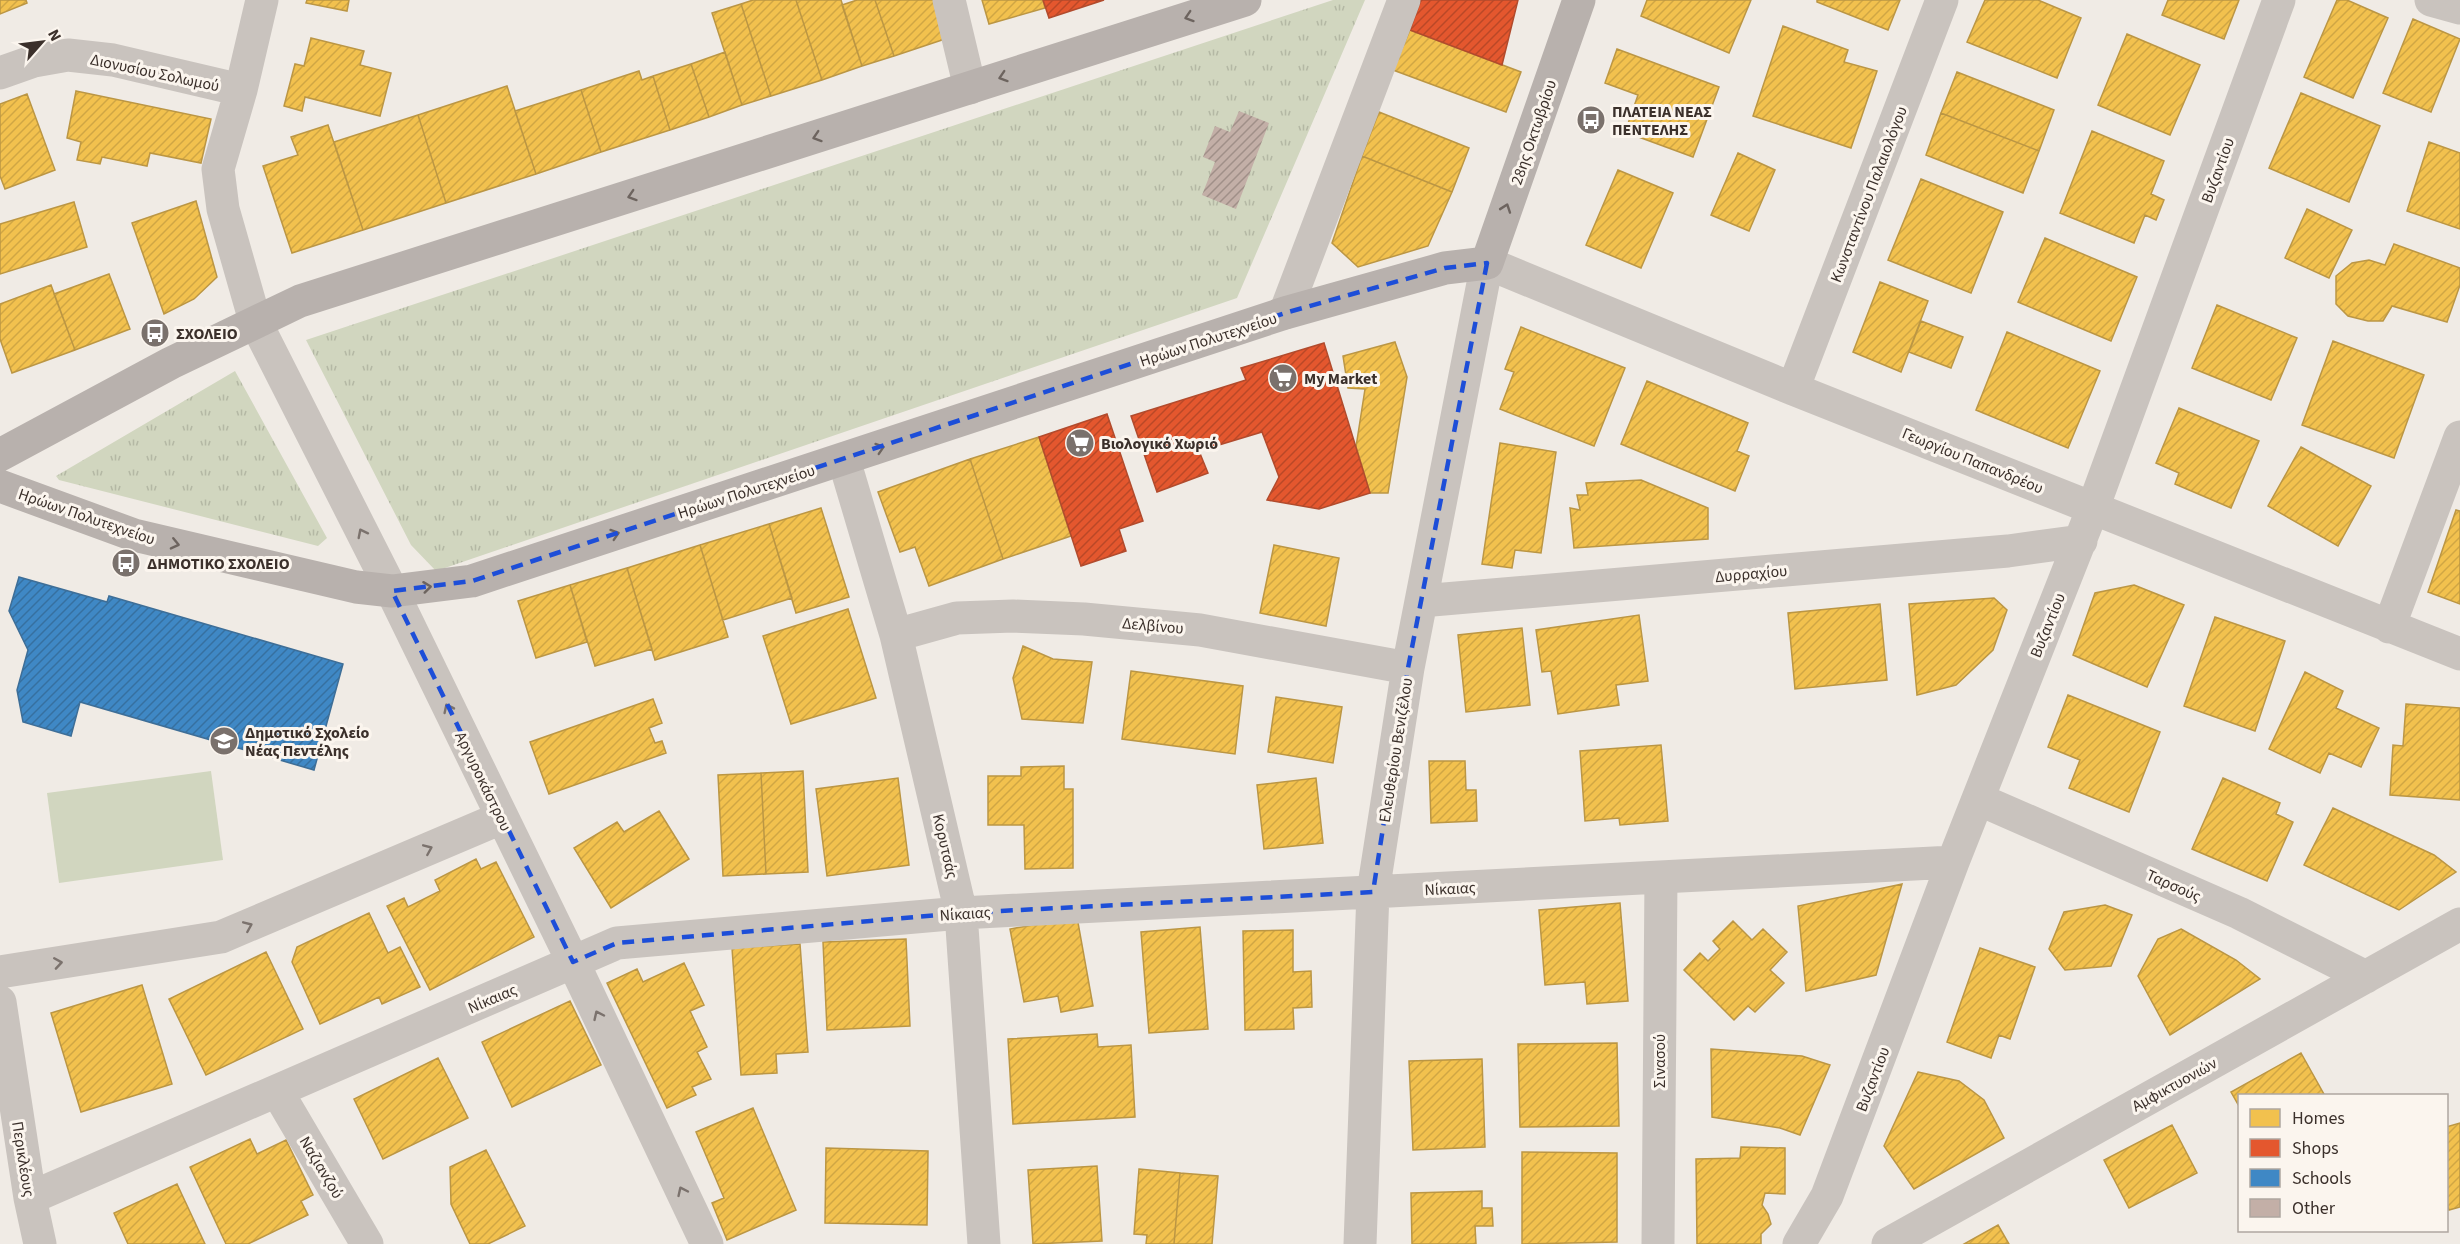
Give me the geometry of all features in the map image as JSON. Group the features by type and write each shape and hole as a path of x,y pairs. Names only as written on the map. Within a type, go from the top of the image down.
{"main road":[{"path":"0,455 171,363 300,301 1245,0"},
{"name":"28ης Οκτωβρίου","path":"1487,263 1577,1"},
{"name":"Ηρώων Πολυτεχνείου","path":"0,486 134,535 356,587 392,591 472,581 1285,313 1445,268 1487,263"}],"street":[{"name":"Αργυροκάστρου","path":"262,0 241,90 218,169 223,209 255,321 392,591 573,962 707,1244"},
{"path":"950,0 970,88"},
{"path":"1285,313 1404,0"},
{"name":"Κωνσταντίνου Παλαιολόγου","path":"1793,389 1942,0"},
{"name":"Βυζαντίου","path":"1799,1244 1827,1196 1953,862 2081,541 2279,0"},
{"path":"2431,0 2460,8"},
{"name":"Διονυσίου Σολωμού","path":"0,73 34,61 68,55 113,60 241,90"},
{"name":"Γεωργίου Παπανδρέου","path":"1487,263 1793,389 2460,654"},
{"name":"Ελευθερίου Βενιζέλου","path":"1360,1244 1373,892 1408,668 1487,263"},
{"path":"2390,627 2460,437"},
{"name":"Κορυτσάς","path":"844,459 896,634 961,913 984,1244"},
{"name":"Δυρραχίου","path":"1421,601 2008,551 2081,541"},
{"name":"Δελβίνου","path":"896,634 957,618 1013,615 1084,619 1200,630 1408,668"},
{"name":"Ταρσούς","path":"1978,799 2240,913 2366,977"},
{"path":"0,972 221,937 501,818"},
{"name":"Νίκαιας","path":"30,1198 617,943 961,913 1953,862"},
{"name":"Σινασού","path":"1658,1244 1660,877"},
{"name":"Αμφικτυονιών","path":"1888,1244 2460,924"},
{"name":"Περικλέους","path":"0,1002 30,1198 40,1244"},
{"name":"Ναζιανζού","path":"277,1091 367,1244"}],"highlighted area":[{"path":"1487,263 1408,668 1373,892 961,913 617,943 573,962 392,591 472,581 1285,313 1445,268"}],"green space":[{"path":"1333,0 1365,0 1237,298 436,571 411,545 306,340"},
{"path":"235,371 327,538 318,546 59,480 56,476"},
{"path":"211,771 223,860 59,883 47,793"}],"building: Homes":[{"path":"0,0 26,0 27,3 0,14"},
{"path":"307,0 349,0 347,11 306,3"},
{"path":"753,0 796,0 822,80 771,96 741,4"},
{"path":"796,0 841,0 862,66 822,80"},
{"path":"857,0 875,0 894,56 862,66 842,5"},
{"path":"875,0 945,0 957,35 894,56"},
{"path":"982,0 1043,0 1045,8 989,24"},
{"path":"1647,0 1751,0 1729,53 1641,16"},
{"path":"1817,0 1900,0 1888,30 1817,2"},
{"path":"1985,0 2038,0 2081,18 2057,78 1967,42"},
{"path":"2168,0 2239,0 2224,39 2162,15"},
{"path":"2337,0 2347,0 2388,18 2353,98 2304,77"},
{"path":"741,4 771,96 742,105 712,13"},
{"path":"2413,19 2460,39 2431,112 2383,93"},
{"path":"1783,26 1848,50 1844,62 1877,71 1851,148 1753,116"},
{"path":"1410,30 1521,72 1506,112 1393,70"},
{"path":"2127,34 2200,65 2170,135 2098,105"},
{"path":"311,38 364,51 360,65 391,73 380,116 305,97 302,111 284,106 295,64 304,66"},
{"path":"1617,49 1719,87 1693,157 1625,132 1638,95 1605,83"},
{"path":"725,52 742,105 709,117 691,64"},
{"path":"691,64 709,117 670,130 653,76"},
{"path":"639,71 642,80 653,76 670,130 601,152 581,90"},
{"path":"1957,72 2054,110 2039,151 1941,113"},
{"path":"507,86 536,174 446,203 418,115"},
{"path":"581,90 601,152 536,174 515,111"},
{"path":"76,91 211,119 201,163 150,153 147,166 102,157 100,164 77,160 81,142 67,138"},
{"path":"2301,93 2380,126 2349,202 2269,168"},
{"path":"27,94 55,170 5,189 0,176 0,104"},
{"path":"1379,112 1469,148 1452,192 1362,156"},
{"path":"1941,113 2039,151 2023,193 1926,155"},
{"path":"418,115 446,203 363,230 334,142"},
{"path":"328,125 363,230 292,253 263,166 298,155 291,137"},
{"path":"2092,131 2164,161 2151,194 2164,200 2156,220 2145,215 2134,243 2060,213"},
{"path":"2429,142 2460,153 2460,229 2407,211"},
{"path":"1738,153 1775,170 1749,231 1711,215"},
{"path":"1362,156 1452,192 1428,246 1358,267 1332,243"},
{"path":"1618,170 1673,193 1641,268 1586,245"},
{"path":"1921,179 2003,212 1971,293 1888,260"},
{"path":"196,201 217,277 194,299 164,314 132,223"},
{"path":"74,202 87,247 0,274 0,224"},
{"path":"2307,209 2352,230 2329,278 2285,258"},
{"path":"2045,238 2137,277 2111,341 2018,302"},
{"path":"2394,244 2460,268 2460,285 2447,322 2392,306 2383,321 2368,321 2348,316 2336,304 2336,276 2352,263 2369,260 2385,265"},
{"path":"109,274 130,329 75,350 54,294"},
{"path":"1880,282 1928,301 1901,372 1853,352"},
{"path":"51,285 75,350 12,373 0,339 0,304"},
{"path":"2217,305 2297,338 2271,400 2192,368"},
{"path":"1921,321 1963,337 1951,368 1909,352"},
{"path":"1521,327 1625,368 1594,446 1500,409 1514,372 1505,369"},
{"path":"2007,332 2100,371 2068,448 1976,410"},
{"path":"2333,341 2424,375 2394,458 2302,425"},
{"path":"1395,342 1407,377 1388,493 1370,493 1356,447 1365,389 1348,388 1343,356"},
{"path":"1647,381 1748,423 1737,451 1749,456 1735,491 1621,444"},
{"path":"2179,408 2259,441 2231,508 2175,484 2179,473 2156,463"},
{"path":"1039,437 1071,536 1003,559 970,459"},
{"path":"1500,443 1556,452 1541,553 1515,550 1512,568 1482,564"},
{"path":"2301,447 2371,486 2338,546 2268,506"},
{"path":"970,459 1003,559 929,586 915,547 900,552 878,492"},
{"path":"1641,480 1708,508 1708,539 1574,548 1570,508 1580,510 1577,495 1588,495 1586,483"},
{"path":"821,508 849,597 796,613 769,524"},
{"path":"2456,510 2460,511 2460,604 2428,592"},
{"path":"769,524 792,598 723,620 700,545"},
{"path":"700,545 728,637 655,660 627,568"},
{"path":"1274,545 1339,558 1326,626 1260,613"},
{"path":"627,568 652,649 595,666 570,585"},
{"path":"570,585 587,642 536,658 518,601"},
{"path":"2134,585 2184,605 2147,687 2073,655 2095,593"},
{"path":"1994,598 2007,610 1993,650 1956,685 1917,695 1909,604"},
{"path":"1880,604 1887,680 1795,689 1788,613"},
{"path":"848,609 876,698 791,724 763,636"},
{"path":"1639,615 1648,681 1616,685 1619,705 1558,714 1551,671 1542,672 1536,630"},
{"path":"2215,617 2285,641 2255,731 2184,706"},
{"path":"1522,628 1530,705 1466,712 1458,635"},
{"path":"1023,646 1053,659 1092,662 1083,723 1022,719 1013,678"},
{"path":"1131,671 1243,686 1235,754 1122,739"},
{"path":"2305,672 2343,691 2336,708 2379,728 2361,767 2329,753 2320,773 2269,749"},
{"path":"2068,695 2160,732 2129,812 2069,788 2080,760 2048,747"},
{"path":"1276,697 1342,707 1333,763 1268,752"},
{"path":"653,699 662,723 649,728 655,743 662,741 666,753 549,794 530,742"},
{"path":"2406,704 2460,708 2460,800 2390,795 2393,745 2403,746"},
{"path":"1661,745 1668,821 1620,825 1619,818 1585,821 1580,751"},
{"path":"1429,761 1465,761 1466,790 1476,790 1477,821 1431,823"},
{"path":"1064,766 1064,789 1073,789 1073,868 1025,869 1024,825 988,825 988,776 1021,776 1021,767"},
{"path":"803,771 808,872 766,874 761,773"},
{"path":"761,773 766,874 723,876 718,775"},
{"path":"898,778 909,865 827,876 816,789"},
{"path":"1316,778 1323,843 1264,849 1257,785"},
{"path":"2223,778 2280,803 2276,814 2293,822 2267,881 2192,849"},
{"path":"2333,808 2434,855 2456,872 2399,910 2304,865"},
{"path":"659,811 689,859 611,908 574,848 617,822 624,832"},
{"path":"476,859 481,869 496,862 534,937 430,990 387,906 404,898 408,907 440,891 435,880"},
{"path":"1902,884 1876,975 1806,991 1798,906"},
{"path":"1620,903 1628,1001 1587,1004 1585,982 1545,985 1539,910"},
{"path":"2105,905 2132,915 2111,966 2065,970 2049,949 2064,912"},
{"path":"369,913 388,953 400,947 420,987 382,1004 379,997 320,1024 292,962 297,947"},
{"path":"1077,917 1093,1006 1061,1012 1058,996 1024,1002 1010,929"},
{"path":"1733,921 1752,940 1763,929 1787,952 1770,970 1784,983 1755,1012 1748,1006 1734,1020 1684,970 1700,953 1708,961 1720,949 1713,941"},
{"path":"1200,927 1208,1029 1149,1033 1141,932"},
{"path":"2181,929 2236,960 2260,979 2170,1035 2138,976 2158,939"},
{"path":"1293,930 1293,972 1311,971 1312,1007 1293,1008 1294,1029 1245,1030 1243,931"},
{"path":"906,939 910,1026 827,1030 823,942"},
{"path":"800,944 808,1052 776,1054 777,1073 741,1075 732,948"},
{"path":"1980,948 2035,967 2010,1039 1999,1035 1991,1058 1947,1042"},
{"path":"266,952 303,1029 206,1075 169,999"},
{"path":"684,963 704,1005 690,1011 707,1047 697,1052 711,1079 692,1087 696,1095 667,1108 607,983 637,969 643,982"},
{"path":"142,985 172,1084 81,1112 51,1013"},
{"path":"570,1001 601,1065 512,1107 482,1042"},
{"path":"1097,1034 1098,1047 1131,1045 1135,1117 1013,1124 1008,1039"},
{"path":"1617,1043 1619,1126 1520,1127 1518,1044"},
{"path":"1711,1049 1802,1056 1830,1065 1800,1135 1780,1128 1712,1117"},
{"path":"2301,1053 2324,1094 2238,1094 2238,1104 2231,1092"},
{"path":"438,1058 468,1118 383,1159 354,1099"},
{"path":"1482,1059 1485,1147 1413,1150 1409,1061"},
{"path":"1918,1072 1959,1081 1984,1100 2004,1138 1914,1189 1884,1146"},
{"path":"753,1108 796,1210 727,1240 712,1203 724,1198 696,1132"},
{"path":"2460,1123 2460,1207 2449,1210 2448,1207 2448,1126"},
{"path":"2172,1125 2197,1173 2129,1208 2104,1160"},
{"path":"250,1139 257,1154 286,1140 313,1195 301,1201 308,1215 248,1244 226,1244 190,1167"},
{"path":"1741,1147 1785,1148 1785,1194 1765,1193 1762,1205 1771,1224 1761,1234 1761,1244 1697,1244 1696,1159 1740,1158"},
{"path":"826,1148 928,1151 927,1225 825,1223"},
{"path":"486,1150 525,1226 488,1244 470,1244 451,1204 450,1167"},
{"path":"1522,1152 1617,1153 1617,1242 1522,1244"},
{"path":"1097,1166 1102,1241 1033,1244 1028,1170"},
{"path":"1139,1169 1180,1173 1174,1244 1146,1244 1147,1235 1134,1234"},
{"path":"1180,1173 1218,1176 1212,1244 1174,1244"},
{"path":"177,1184 205,1244 128,1244 114,1213"},
{"path":"1482,1191 1482,1208 1492,1208 1493,1226 1475,1226 1476,1244 1412,1244 1411,1193"},
{"path":"1998,1225 2009,1244 1964,1244"}],"building: Shops":[{"path":"1043,0 1104,0 1049,18"},
{"path":"1421,0 1518,0 1502,65 1410,30"},
{"path":"1324,343 1370,493 1319,509 1267,500 1279,477 1262,432 1199,451 1208,473 1157,492 1131,416 1246,380 1241,368"},
{"path":"1107,414 1143,521 1119,529 1126,551 1081,566 1039,437"}],"building: Schools":[{"path":"19,577 107,602 109,596 343,664 314,770 80,702 71,736 23,722 17,690 28,650 9,611"}],"building: Other":[{"path":"1239,111 1269,123 1236,209 1202,195 1215,162 1203,157 1215,126 1230,132"}],"place":[{"name":"ΠΛΑΤΕΙΑ ΝΕΑΣ ΠΕΝΤΕΛΗΣ","path":"1591,120"},
{"name":"ΣΧΟΛΕΙΟ","path":"155,333"},
{"name":"My Market","path":"1283,378"},
{"name":"Βιολογικό Χωριό","path":"1080,443"},
{"name":"ΔΗΜΟΤΙΚΟ ΣΧΟΛΕΙΟ","path":"126,563"},
{"name":"Δημοτικό Σχολείο Νέας Πεντέλης","path":"224,741"}]}
